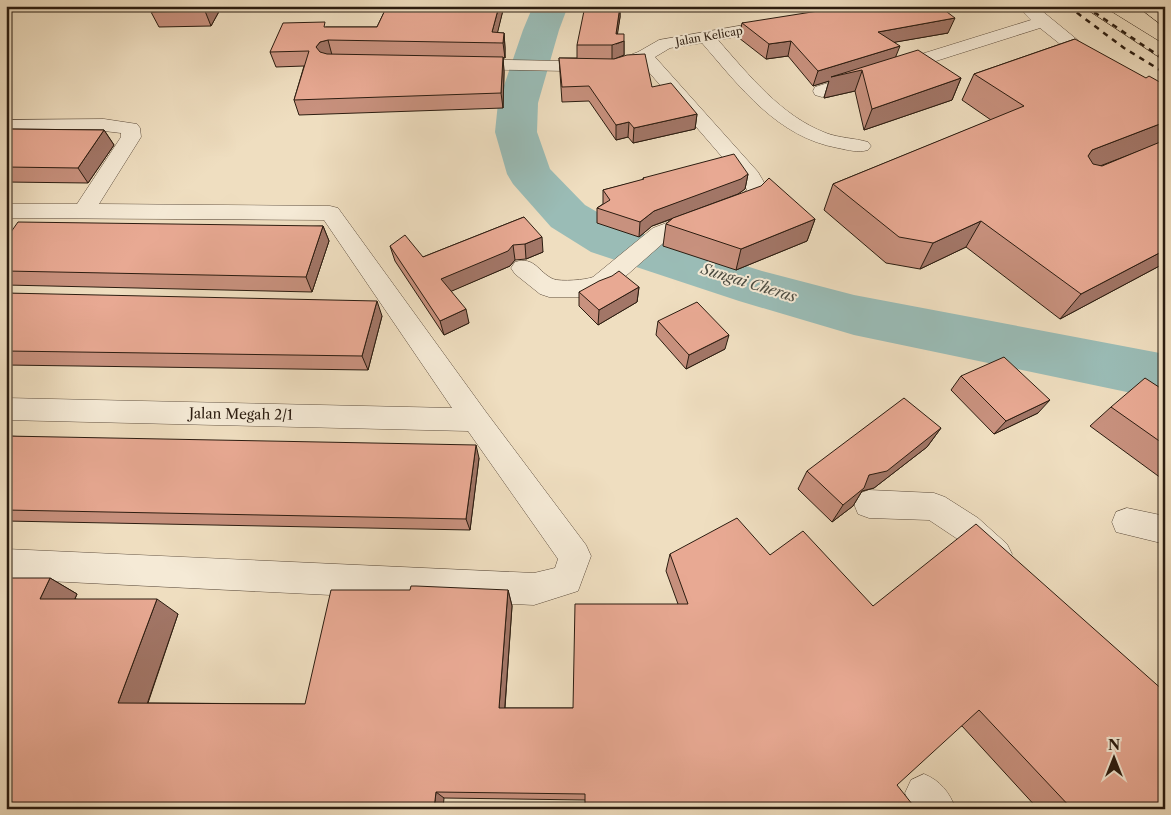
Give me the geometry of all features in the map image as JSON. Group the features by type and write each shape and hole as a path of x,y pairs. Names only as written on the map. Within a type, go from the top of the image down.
{"highway":[{"path":"1090,6 1165,52"},
{"path":"1145,6 1165,20"}],"street":[{"path":"1026,6 1110,76"},
{"name":"Jalan Kelicap","path":"448,64 614,66 644,56 664,44 791,21"},
{"path":"822,91 1043,22"},
{"path":"705,36 767,103 787,120 817,137 861,146"},
{"path":"523,268 549,288 588,288 602,283 661,233 747,201 758,191 751,177 644,56"},
{"path":"6,126 104,125 130,128 131,137 84,211"},
{"path":"6,211 330,213 476,420 575,556 567,580 534,589 6,564"},
{"path":"365,304 395,305"},
{"name":"Jalan Megah 2/1","path":"6,409 476,420"},
{"path":"869,504 934,507 967,528 1019,574"},
{"path":"1127,522 1165,530"}],"building":[{"path":"155,6 208,6 205,11 151,12"},
{"path":"387,6 499,6 492,32 504,33 503,43 328,40 320,42 316,47 320,52 327,54 503,57 501,93 294,100 309,51 270,52 283,23 325,22 324,27 377,27"},
{"path":"585,6 620,6 616,34 624,34 624,41 612,45 577,45"},
{"path":"850,6 939,6 955,18 878,32 900,46 818,71 791,41 769,44 742,23"},
{"path":"1075,39 1146,78 1149,76 1165,85 1165,122 1092,150 1088,156 1093,164 1102,166 1165,140 1165,250 1081,294 981,221 933,243 899,237 833,184 1024,106 974,74"},
{"path":"918,50 961,78 872,109 862,70 831,77"},
{"path":"645,54 652,87 671,83 697,114 634,128 629,122 616,125 589,86 562,87 559,58 614,59 627,55"},
{"path":"6,129 104,130 78,168 6,167"},
{"path":"734,154 748,174 741,179 654,211 640,222 597,208 610,200 603,190"},
{"path":"769,178 815,219 741,249 666,224 673,218 761,186"},
{"path":"524,217 542,237 525,244 513,245 508,251 441,279 466,309 440,321 390,246 405,235 423,257"},
{"path":"18,222 323,226 306,277 6,271 6,239"},
{"path":"619,271 639,287 599,310 579,292 612,276"},
{"path":"6,293 377,301 362,356 6,351"},
{"path":"697,302 729,335 689,355 658,321"},
{"path":"1004,357 1050,400 1006,421 961,376"},
{"path":"1145,378 1165,391 1165,445 1111,407"},
{"path":"904,398 941,428 887,471 869,475 864,488 843,505 807,471"},
{"path":"6,436 476,445 466,519 6,510"},
{"path":"737,518 770,555 803,531 873,606 976,524 1165,692 1165,809 1072,809 979,710 897,785 916,809 585,809 585,794 436,792 434,809 6,809 6,578 50,578 40,599 157,599 118,703 305,704 331,590 410,590 411,586 416,586 508,590 499,708 573,708 575,604 688,604 670,554"}],"waterway":[{"name":"Sungai Cheras","path":"551,6 541,30 518,103 516,132 529,174 568,216 608,240 757,288 854,315 1165,377"}],"railway":[{"path":"1068,6 1124,48 1165,73"},
{"path":"1085,6 1165,60"}]}
